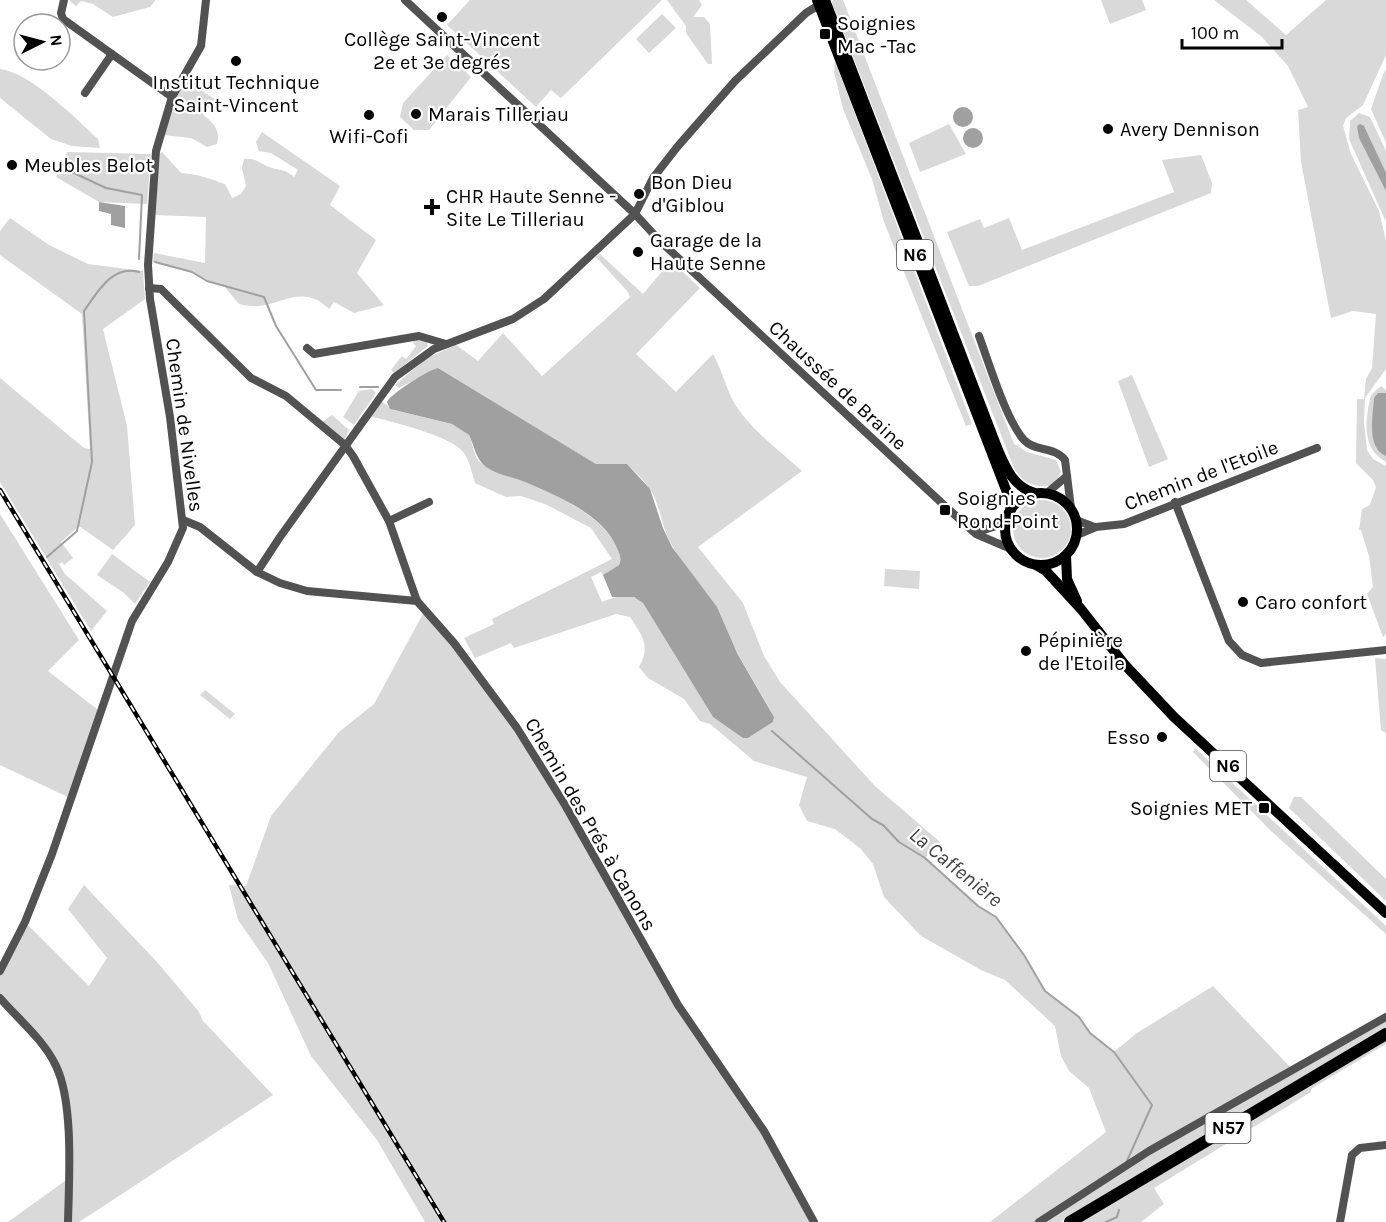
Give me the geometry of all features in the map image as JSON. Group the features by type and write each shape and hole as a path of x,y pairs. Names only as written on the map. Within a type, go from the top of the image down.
{"highway":[{"name":"N57","path":"1070,1222 1386,1034"}],"main road":[{"name":"N6","path":"821,2 998,450 1014,479 1024,489 1060,498 1071,508"},
{"name":"N6","path":"821,2 1008,495 1011,510"},
{"path":"1011,549 1006,536 1005,523 1011,510 1019,501 1041,493"},
{"path":"1036,565 1055,563 1066,556 1077,535 1076,520 1071,508"},
{"name":"N6","path":"1011,549 1021,559 1046,571 1081,609 1125,665 1174,717 1386,913"},
{"name":"N6","path":"1066,556 1067,579 1081,609"}],"street":[{"name":"Chemin de Nivelles","path":"0,971 26,922 56,843 125,639 137,610 168,562 181,535 183,520 149,288 156,151 172,97 201,46 206,0"},
{"name":"Chaussée de Braine","path":"405,0 635,214 660,242 976,534 1011,549"},
{"path":"257,572 395,377 423,355 513,319 533,307 635,214 653,178 665,161 735,81 806,13 821,2"},
{"path":"72,28 172,97"},
{"path":"85,93 112,54"},
{"name":"Chaussée de Braine","path":"652,231 664,239 969,522 984,530 1005,523"},
{"path":"149,288 161,289 251,378 286,396 345,445"},
{"path":"307,348 314,354 419,336 446,344"},
{"path":"979,336 1017,431 1028,443 1062,456 1066,464 1066,490 1071,508"},
{"name":"Chemin des Prés à Canons","path":"345,445 389,521 417,601 454,643 523,738 565,805 678,1005 764,1131 814,1222"},
{"name":"Chemin de l'Etoile","path":"1077,535 1096,527 1124,524 1317,448"},
{"path":"1041,493 1067,476"},
{"path":"389,521 429,502"},
{"path":"1175,502 1229,641 1242,655 1267,663 1386,650"},
{"path":"183,520 200,527 257,572 307,591 417,601"},
{"name":"Chemin de l'Etoile","path":"1076,520 1096,527"},
{"path":"1372,651 1386,642"},
{"path":"0,998 51,1056 62,1082 68,1149 68,1222"},
{"path":"1039,1222 1149,1151 1386,1017"},
{"path":"1340,1222 1352,1155 1360,1148 1386,1145"}],"shaded area":[{"path":"69,0 155,1 150,7 113,17 93,4 81,1 76,6"},
{"path":"470,0 662,0 561,98 551,90 536,107 447,25"},
{"path":"667,0 699,0 702,5 693,17 704,17 710,24 712,64 708,64 686,33 686,26"},
{"path":"833,0 843,0 1014,444 1027,452 1056,460 1061,472 1055,485 1031,484 1014,468 832,3"},
{"path":"1101,0 1142,0 1146,10 1110,24"},
{"path":"1214,0 1246,0 1286,35 1326,0 1386,0 1386,55 1363,105 1346,118 1343,126 1351,154 1379,211 1386,241 1386,369 1365,398 1364,422 1367,450 1373,459 1386,466 1386,634 1383,637 1367,594 1373,587 1369,556 1361,530 1359,530 1362,509 1370,505 1376,487 1373,480 1356,463 1357,399 1364,399 1366,379 1372,368 1376,314 1353,311 1331,318 1301,162 1298,110 1308,107 1288,66 1262,37"},
{"path":"662,14 676,28 649,53 636,39"},
{"path":"447,55 471,77 429,130 414,130 400,117 403,103"},
{"path":"835,61 972,424 966,426 884,222 872,179 843,109 834,72"},
{"path":"0,69 25,79 52,97 98,139 100,148 72,146 51,139 0,98"},
{"path":"1385,69 1386,76 1386,143 1371,109"},
{"path":"186,80 222,104 207,108 203,115 215,127 218,135 217,144 207,147 191,138 163,135 176,98"},
{"path":"963,107 970,110 973,117 970,124 963,127 956,124 953,117 956,110"},
{"path":"1359,113 1370,117 1386,151 1386,222 1349,139 1350,121"},
{"path":"949,124 966,154 920,172 909,143"},
{"path":"1360,124 1364,126 1386,173 1386,191 1359,138 1357,126"},
{"path":"973,128 980,131 983,138 980,145 973,148 966,145 963,138 966,131"},
{"path":"262,132 340,186 330,205 376,240 357,273 384,305 354,313 334,302 329,309 311,298 302,297 258,306 239,304 222,284 209,281 192,272 153,262 154,253 205,263 206,217 154,215 160,154 162,152 181,173 225,184 232,198 241,194 246,186 242,168 244,159 255,160 268,167 286,171 294,177 298,170 271,153 259,151 256,142"},
{"path":"67,152 151,154 147,204 99,202 56,177"},
{"path":"1201,155 1212,183 1211,193 978,286 969,286 947,232 980,219 984,228 1009,218 1022,250 1174,192 1162,160"},
{"path":"99,202 125,206 125,228 111,225 111,214 99,211"},
{"path":"10,218 49,245 88,264 143,271 145,299 103,329 127,426 135,525 113,550 79,526 61,542 73,558 64,565 62,562 59,564 65,574 107,611 91,631 0,482 0,378 84,448 90,449 82,314 0,255 0,231"},
{"path":"600,254 643,294 671,261 700,288 636,354 676,392 713,354 734,403 742,414 761,435 802,471 698,547 743,603 764,656 780,682 875,786 940,842 925,858 978,906 996,917 1024,955 1045,991 1079,1017 1090,1033 1114,1052 1137,1033 1213,986 1292,1069 1036,1222 990,1222 1106,1132 1089,1088 1069,1071 1061,1056 1055,1026 1005,980 981,970 921,936 884,897 873,864 861,849 835,829 807,821 799,805 807,777 754,761 710,724 700,721 684,699 648,678 639,667 643,660 644,641 630,617 616,614 514,648 511,643 475,658 464,638 494,624 492,619 612,559 591,528 545,504 521,496 506,497 475,483 466,456 457,446 447,440 369,416 381,401 393,410 452,424 469,435 474,452 484,466 556,496 597,522 616,545 621,559 619,565 603,575 601,572 591,577 602,602 628,596 643,603 713,717 748,738 773,722 774,717 762,695 669,540 653,494 627,464 596,464 438,368 399,388 395,385 427,358 456,345 478,361 503,333 542,376 630,297 596,257"},
{"path":"415,339 426,340 428,346 394,373 391,370 402,356 406,359 416,346 413,343"},
{"path":"438,368 596,464 627,464 650,489 672,547 717,607 737,653 774,717 773,722 748,738 743,738 713,717 643,603 634,597 612,597 603,575 619,565 620,555 611,536 591,517 555,495 486,467 477,456 469,435 452,424 390,409 387,402 395,393"},
{"path":"1132,375 1168,459 1149,467 1118,381"},
{"path":"1381,386 1386,390 1386,462 1372,449 1367,433 1367,414 1371,395"},
{"path":"372,389 376,393 354,425 343,417 359,391"},
{"path":"1378,393 1386,393 1386,456 1380,452 1373,439 1374,398"},
{"path":"332,415 349,430 344,441 322,422"},
{"path":"1042,500 1053,502 1066,513 1071,529 1069,540 1058,553 1042,558 1031,556 1018,545 1013,529 1015,518 1026,505"},
{"path":"0,514 79,640 48,671 98,710 72,799 0,765"},
{"path":"112,554 150,582 135,604 124,593 97,575"},
{"path":"885,569 920,571 919,589 884,586"},
{"path":"425,610 515,729 565,810 676,1005 763,1135 811,1222 425,1222 377,1140 311,1056 268,963 238,920 229,885 246,886 271,816 339,732 374,704"},
{"path":"1375,658 1386,659 1386,733 1381,730"},
{"path":"205,690 235,714 230,719 200,695"},
{"path":"1195,748 1386,926 1386,934 1271,831 1193,752"},
{"path":"1294,797 1301,797 1386,879 1386,901 1289,808"},
{"path":"84,885 157,962 199,1012 203,1021 273,1095 79,1222 8,1222 69,1178 64,1093 57,1067 0,998 0,971 25,922 89,986 107,958 68,909"},
{"path":"1386,1021 1386,1029 1060,1222 1043,1222 1150,1153"},
{"path":"1386,1040 1386,1044 1311,1089 1311,1092 1154,1188 1164,1204 1141,1222 1082,1222"}],"waterway":[{"path":"61,167 106,188 142,195 139,259"},
{"path":"155,262 192,272 207,281 264,297 276,326 316,390 341,390"},
{"path":"47,557 77,531 92,462 84,311 113,276 121,272 139,272"},
{"path":"360,387 378,387"},
{"name":"La Caffenière","path":"772,731 872,819 883,825 899,842 925,858 978,906 996,917 1024,955 1045,991 1079,1017 1090,1033 1114,1052 1152,1105 1126,1163"},
{"name":"La Caffenière","path":"1106,1222 1117,1217 1119,1210"}],"railway":[{"path":"0,490 444,1222"}],"place":[{"name":"Collège Saint-Vincent 2e et 3e degrés","path":"442,17"},
{"name":"Soignies Mac -Tac","path":"825,34"},
{"name":"Institut Technique Saint-Vincent","path":"236,61"},
{"name":"Marais Tilleriau","path":"416,114"},
{"name":"Wifi-Cofi","path":"369,115"},
{"name":"Avery Dennison","path":"1108,129"},
{"name":"Meubles Belot","path":"12,165"},
{"name":"Bon Dieu d'Giblou","path":"639,194"},
{"name":"CHR Haute Senne - Site Le Tilleriau","path":"432,207"},
{"name":"Garage de la Haute Senne","path":"638,252"},
{"name":"Soignies Rond-Point","path":"945,510"},
{"name":"Caro confort","path":"1243,602"},
{"name":"Pépinière de l'Etoile","path":"1026,651"},
{"name":"Esso","path":"1162,737"},
{"name":"Soignies MET","path":"1264,808"}]}
